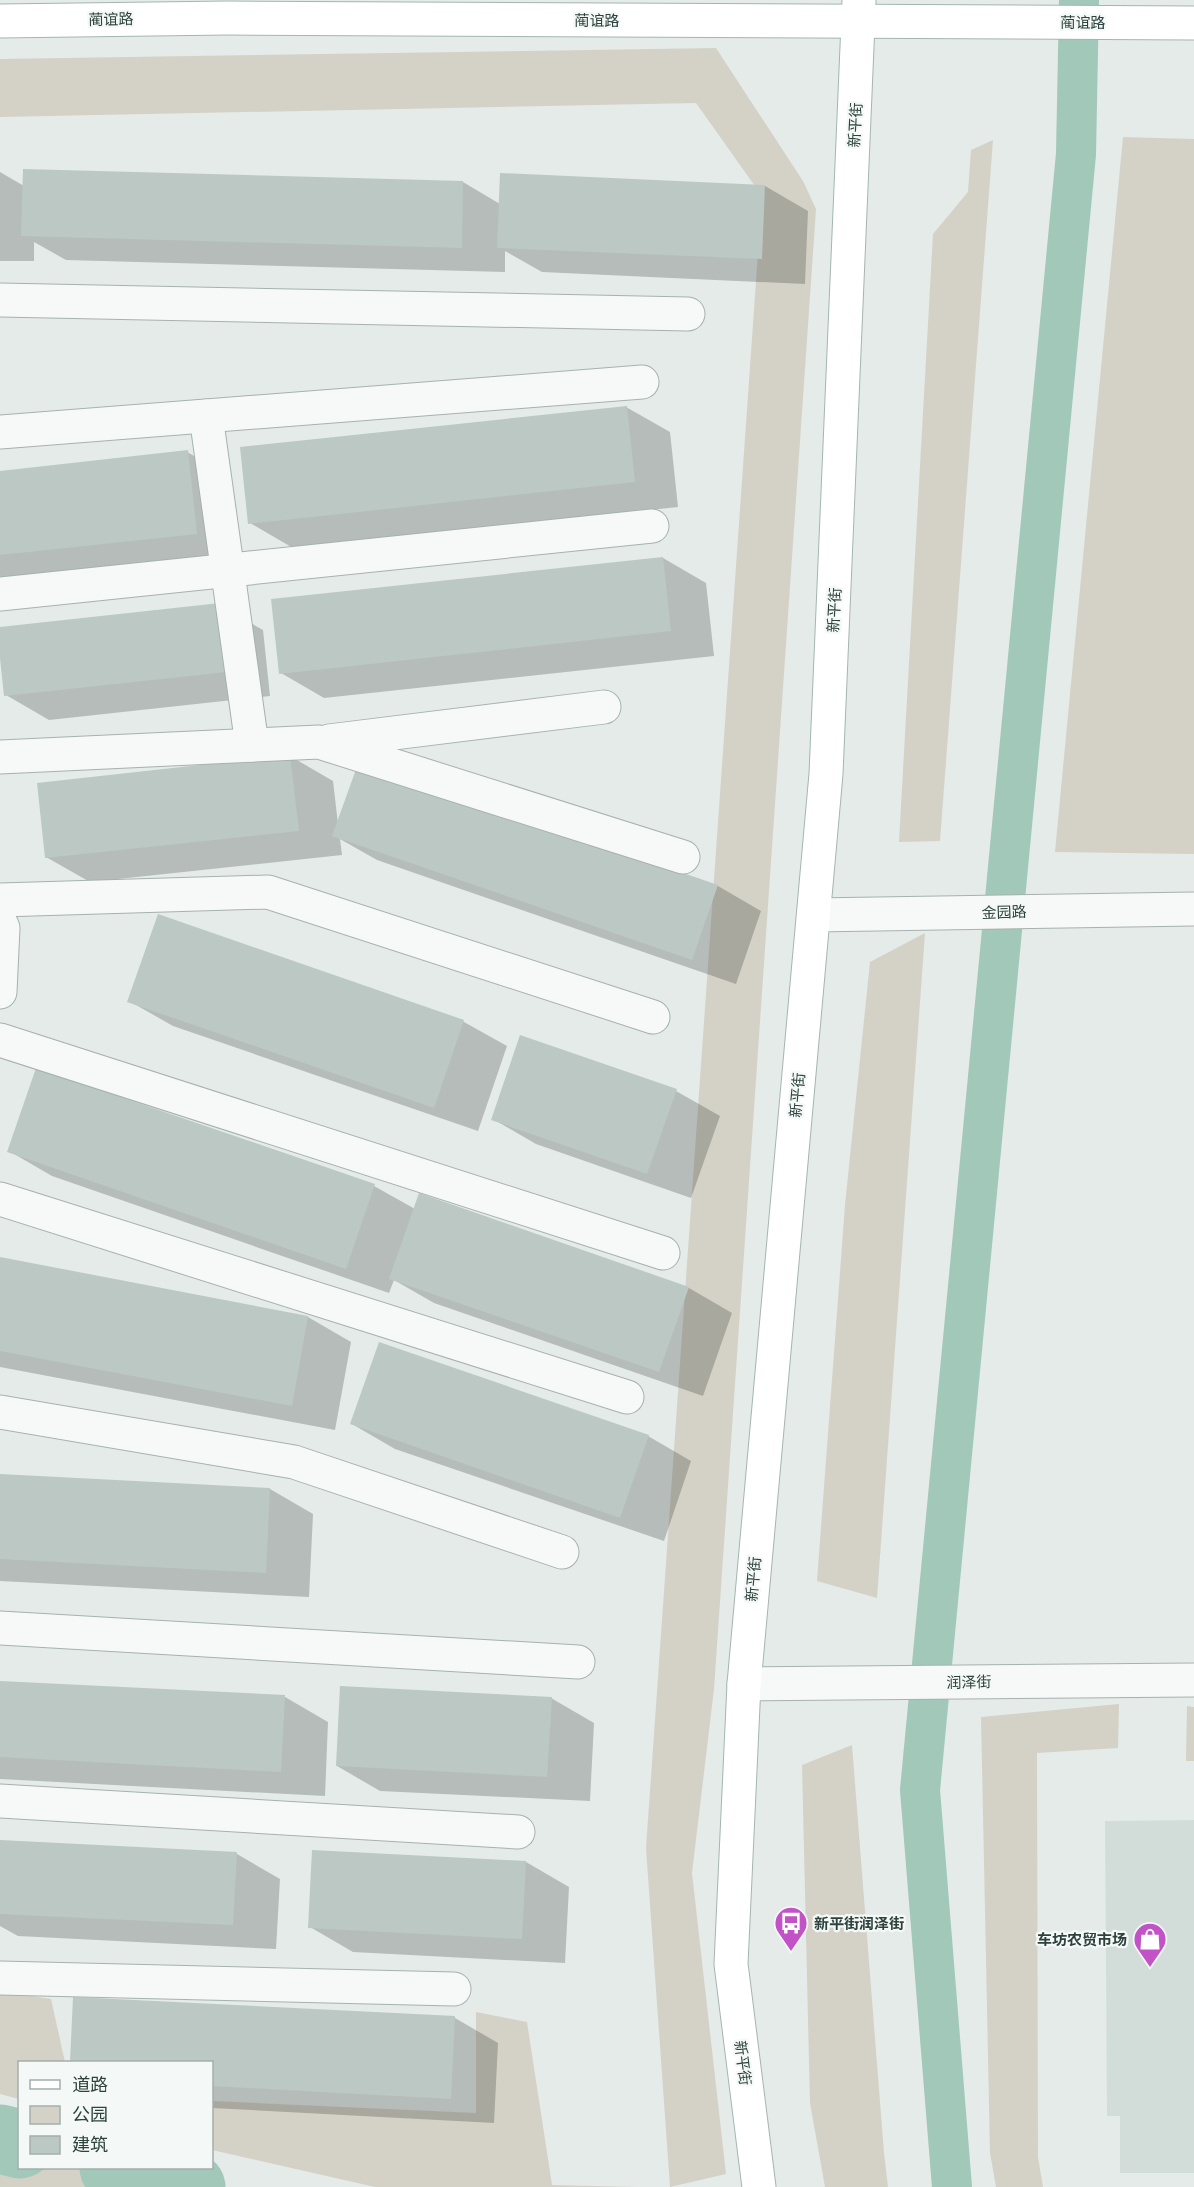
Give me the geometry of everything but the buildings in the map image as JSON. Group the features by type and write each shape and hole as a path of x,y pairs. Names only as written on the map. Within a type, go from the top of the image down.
{"main road":[{"name":"蔺谊路","path":"0,21 859,11 1010,22 1194,23"},
{"name":"新平街","path":"759,2187 731,1964 744,1684 826,774 859,11"}],"street":[{"path":"0,300 688,314"},
{"path":"0,432 642,382"},
{"path":"206,416 252,744"},
{"path":"0,594 652,526"},
{"path":"0,757 319,742 604,707"},
{"path":"319,742 682,857"},
{"path":"0,900 268,892 653,1017"},
{"name":"金园路","path":"814,915 1194,909"},
{"path":"0,921 3,928 0,992"},
{"path":"0,1040 663,1253"},
{"path":"0,1199 627,1397"},
{"path":"0,1412 294,1462 562,1552"},
{"path":"0,1628 578,1662"},
{"name":"润泽街","path":"744,1684 1194,1680"},
{"path":"0,1801 518,1832"},
{"path":"0,1978 454,1989"}],"shaded area":[{"name":"车坊农贸市场","path":"1194,1820 1194,2173 1120,2173 1120,2116 1107,2116 1105,1821"}],"green space":[{"path":"716,48 803,181 816,209 714,1689 692,1873 726,2174 670,2187 646,1848 762,196 696,103 0,117 0,59"},
{"path":"1123,137 1194,139 1194,854 1055,852"},
{"path":"993,140 940,841 899,842 933,234 968,192 971,150"},
{"path":"925,933 877,1598 817,1581 845,1205 870,962"},
{"path":"1119,1704 1118,1748 1037,1753 1038,2157 1043,2187 996,2187 990,2153 981,1717"},
{"path":"1187,1706 1194,1707 1194,1761 1186,1761"},
{"path":"852,1745 888,2187 825,2187 810,2103 802,1765"},
{"path":"0,1991 51,1999 65,2061 18,2061 18,2099 0,2094"},
{"path":"476,2012 527,2022 552,2185 636,2187 375,2187 213,2150 213,2101 476,2113"},
{"path":"0,2141 18,2146 18,2169 113,2169 191,2187 0,2187"}],"waterway":[{"path":"952,2187 920,1790 1076,154 1079,0"},
{"path":"0,2139 18,2144"},
{"path":"118,2169 191,2187"}],"place":[{"name":"新平街润泽街","path":"791,1952"},
{"name":"车坊农贸市场","path":"1150,1968"}]}
